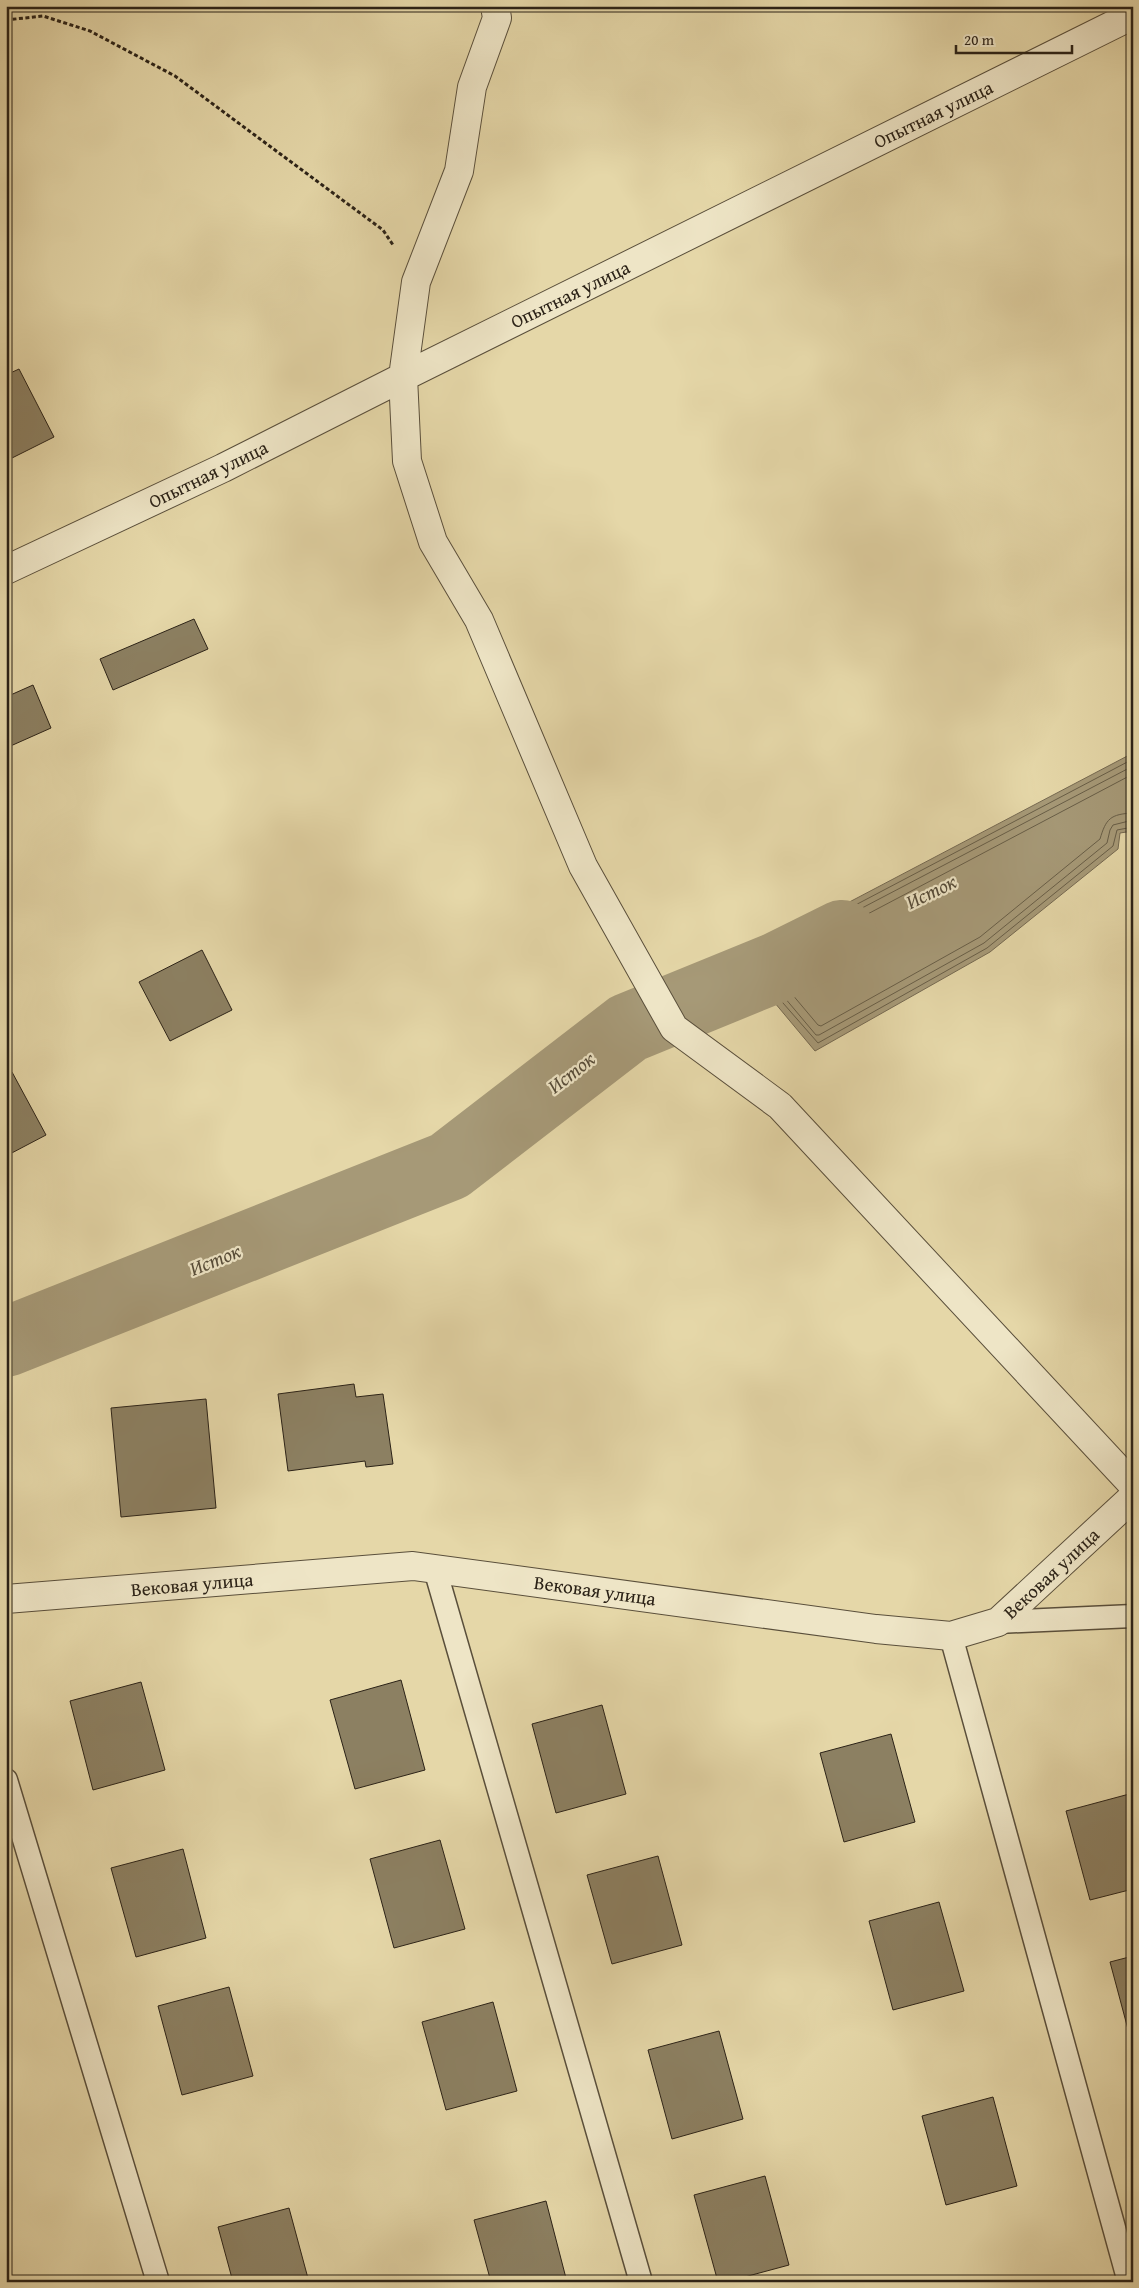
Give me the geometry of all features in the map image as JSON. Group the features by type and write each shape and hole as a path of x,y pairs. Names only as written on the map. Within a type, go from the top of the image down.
{"street":[{"path":"495,6 496,18 472,87 459,170 416,282 403,377 407,461 433,542 479,620 583,866 674,1028 780,1106 1128,1473"},
{"name":"Опытная улица","path":"6,570 223,468 1133,16"},
{"name":"Вековая улица","path":"6,1599 413,1566 876,1628 951,1636 998,1622 1133,1497"}],"lane":[{"path":"435,1569 641,2282"},
{"path":"998,1622 1133,1616"},
{"path":"951,1636 1129,2282"},
{"path":"6,1780 158,2282"}],"path":[{"path":"6,20 43,16 90,31 175,76 383,230 416,282"}],"water":[{"path":"1133,753 1133,831 1120,833 1118,849 990,952 815,1051 739,960"}],"building":[{"path":"19,369 54,437 6,461 6,375"},
{"path":"194,619 208,649 113,690 100,659"},
{"path":"33,685 51,728 6,748 6,697"},
{"path":"202,950 232,1010 170,1041 139,982"},
{"path":"12,1072 46,1135 6,1156 6,1075"},
{"path":"354,1384 356,1397 383,1394 393,1464 366,1467 365,1461 288,1471 278,1394"},
{"path":"206,1399 216,1508 121,1517 111,1408"},
{"path":"401,1680 425,1770 355,1789 330,1700"},
{"path":"141,1682 165,1770 93,1790 70,1701"},
{"path":"602,1705 626,1794 556,1813 532,1724"},
{"path":"891,1734 915,1822 844,1842 820,1753"},
{"path":"1133,1793 1133,1889 1090,1900 1066,1811"},
{"path":"440,1840 465,1929 394,1948 370,1859"},
{"path":"183,1849 206,1938 136,1957 111,1868"},
{"path":"658,1856 682,1945 612,1964 587,1875"},
{"path":"939,1902 964,1991 893,2010 869,1921"},
{"path":"1133,1956 1133,2048 1110,1962"},
{"path":"229,1987 253,2076 182,2095 158,2006"},
{"path":"493,2002 517,2091 446,2110 422,2022"},
{"path":"719,2031 743,2119 672,2139 648,2050"},
{"path":"993,2097 1017,2186 946,2205 922,2116"},
{"path":"765,2176 789,2265 726,2282 718,2282 694,2195"},
{"path":"546,2201 567,2282 491,2282 474,2220"},
{"path":"289,2208 309,2282 233,2282 218,2227"},
{"path":"1036,2277 1038,2282 1019,2282"}],"waterway":[{"name":"Исток","path":"6,1342 449,1166 628,1028 775,968 842,935"}]}
